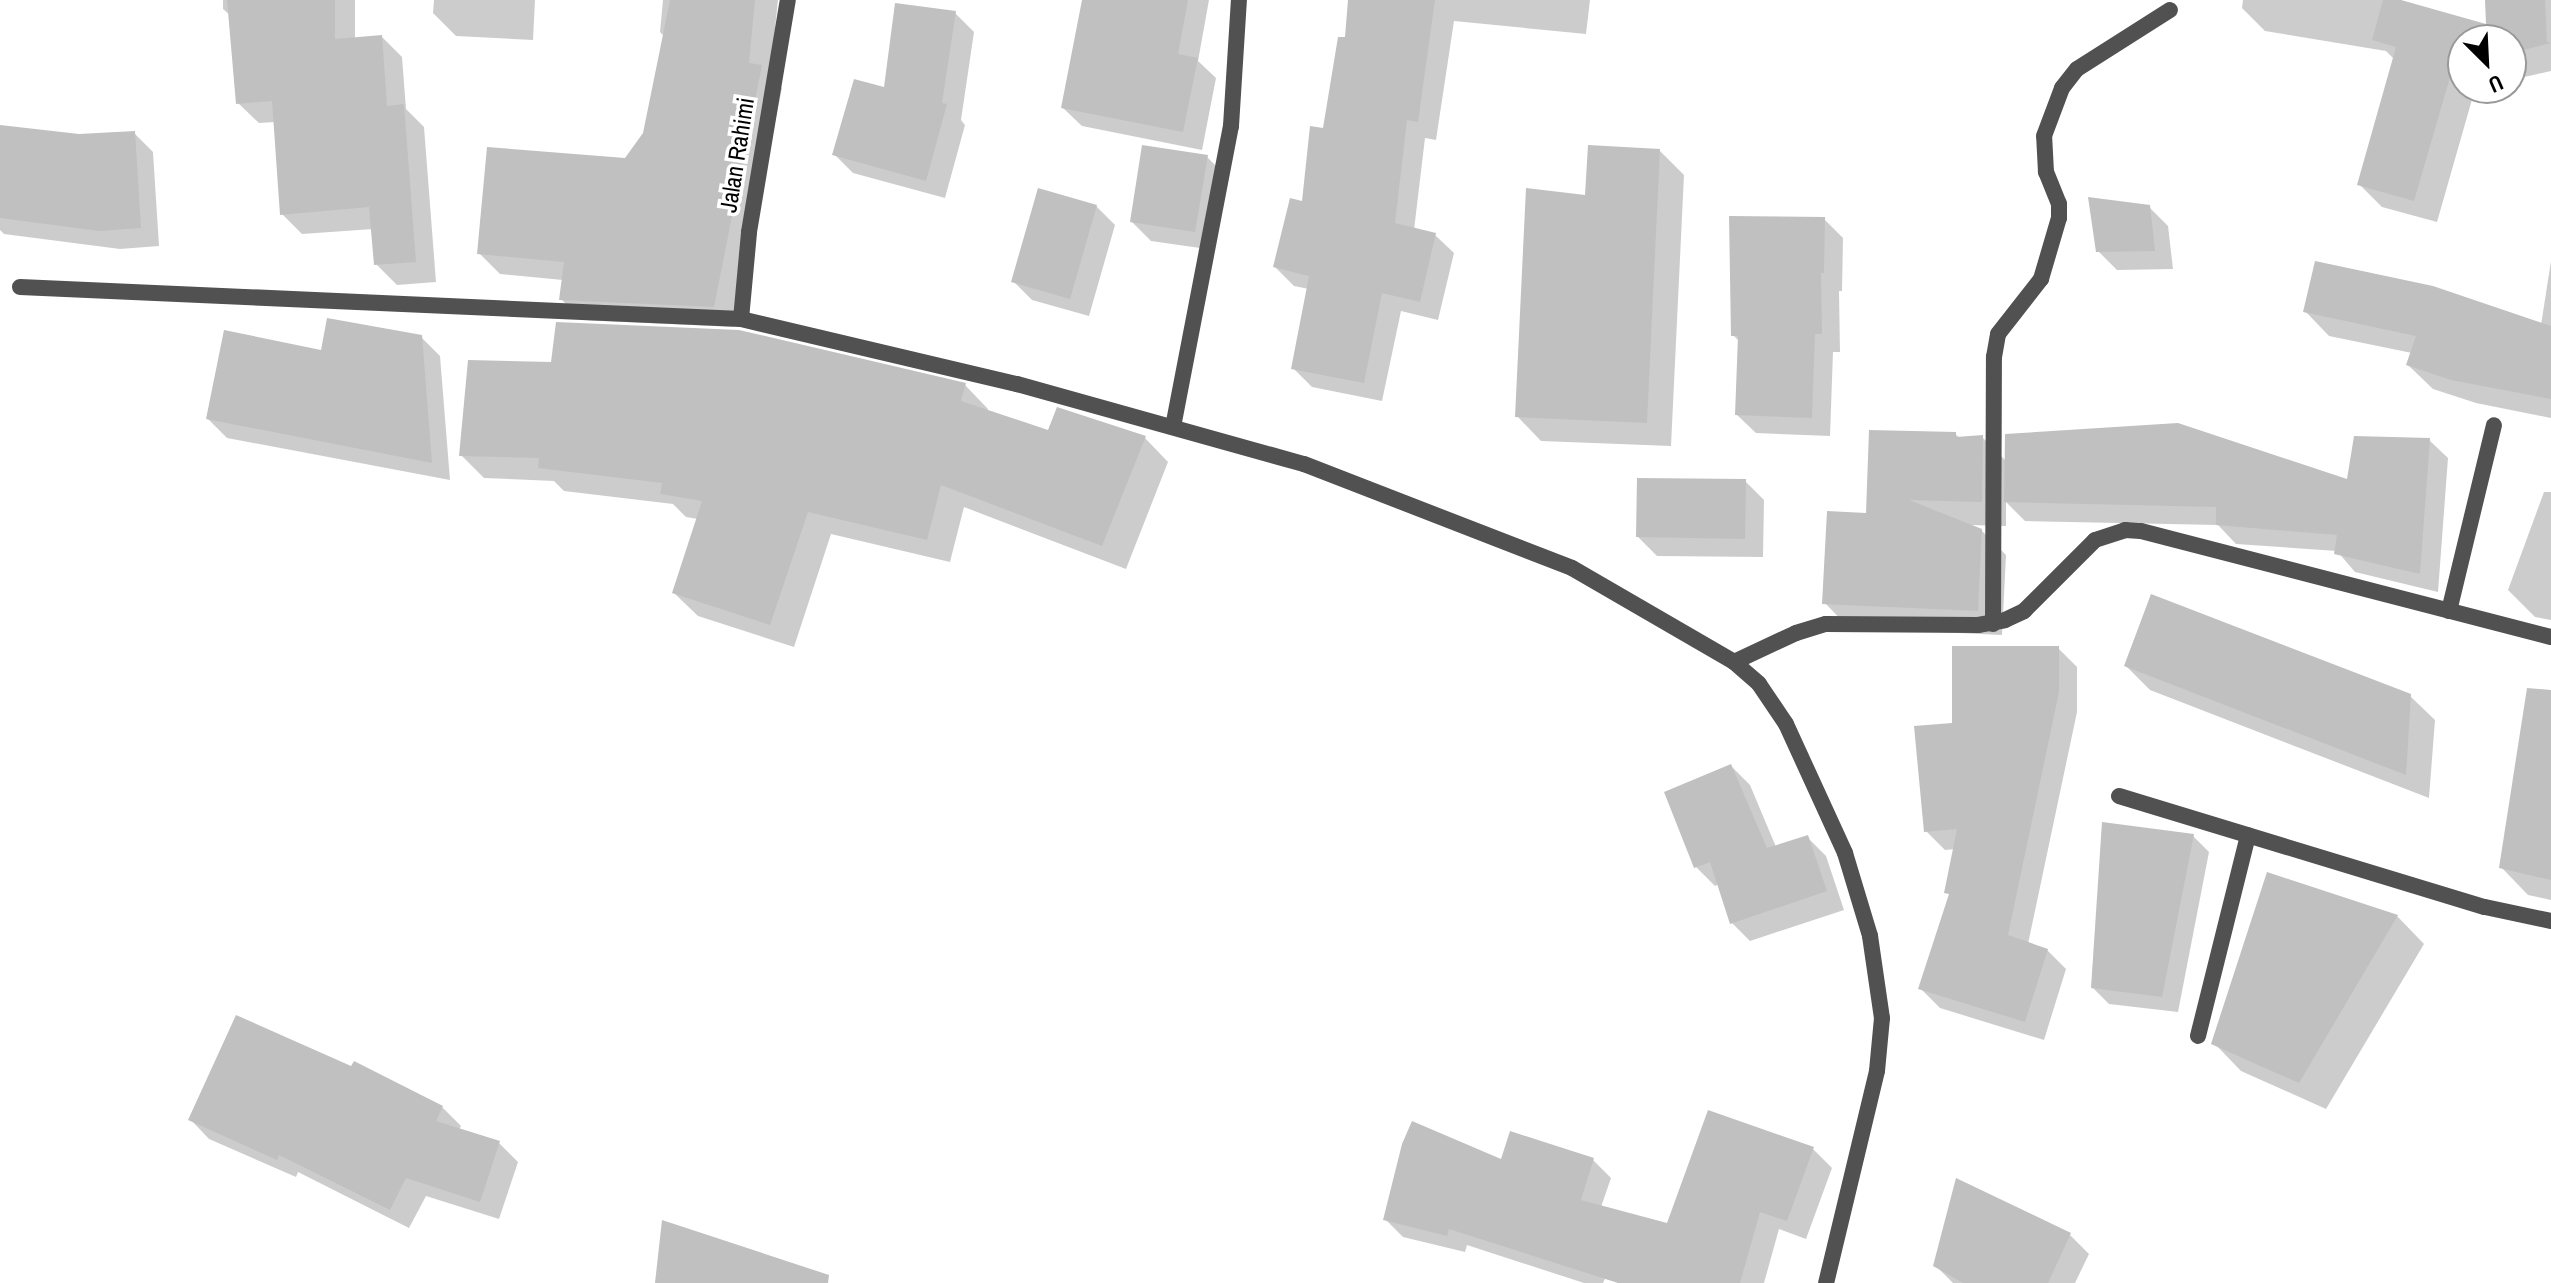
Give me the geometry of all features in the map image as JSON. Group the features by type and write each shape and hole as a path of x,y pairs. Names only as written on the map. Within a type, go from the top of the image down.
{"street":[{"name":"Jalan Rahimi","path":"741,319 749,232 788,0"},
{"path":"1173,427 1231,126 1239,0"},
{"path":"1993,624 1994,357 1998,334 2041,279 2059,218 2059,204 2046,172 2044,136 2062,88 2077,69 2101,50 2170,10"},
{"path":"20,287 741,319 1017,384 1304,464 1572,568 1734,662 1759,684 1786,724 1845,853 1870,936 1882,1018 1877,1071 1826,1283"},
{"path":"2449,611 2494,425"},
{"path":"1734,662 1796,633 1826,624 1993,624 2024,611 2095,540 2125,530 2141,531 2551,637"},
{"path":"2119,796 2485,907 2551,921"},
{"path":"2198,1036 2248,835"}],"building":[{"path":"227,0 335,0 335,39 382,35 387,106 404,104 416,262 374,265 369,207 280,215 272,101 236,104"},
{"path":"670,0 755,0 749,63 762,65 714,307 559,300 564,262 477,254 487,147 625,158 643,133"},
{"path":"1082,0 1188,0 1178,54 1198,58 1183,132 1061,108"},
{"path":"1348,0 1435,0 1418,122 1407,120 1395,223 1436,233 1420,302 1382,293 1364,383 1291,369 1309,276 1273,267 1290,198 1302,201 1310,126 1323,128 1338,37 1345,37"},
{"path":"2383,0 2401,0 2486,24 2447,24 2447,88 2414,201 2357,185 2396,47 2372,40"},
{"path":"2485,0 2545,0 2547,42 2551,43 2527,49 2527,24 2486,24"},
{"path":"895,3 956,11 942,103 947,104 926,181 832,155 854,79 884,87"},
{"path":"0,125 79,134 135,131 141,228 99,231 0,218"},
{"path":"1142,145 1208,155 1195,232 1130,222"},
{"path":"1588,145 1660,149 1647,423 1515,417 1526,188 1585,195"},
{"path":"1038,188 1097,205 1070,299 1011,282"},
{"path":"2088,197 2150,205 2155,251 2096,252"},
{"path":"1729,216 1825,217 1824,273 1821,273 1822,334 1815,334 1812,418 1735,415 1738,336 1731,336"},
{"path":"2315,261 2433,286 2551,326 2551,399 2451,380 2406,365 2416,336 2303,312"},
{"path":"327,318 422,335 432,463 206,419 224,330 321,350"},
{"path":"556,322 739,330 966,383 961,401 1048,430 1057,407 1146,436 1102,546 941,485 927,540 808,512 770,625 672,593 702,501 660,494 662,483 538,468 539,458 459,456 468,360 551,362"},
{"path":"2178,423 2347,479 2354,436 2430,438 2420,574 2334,554 2337,535 2216,525 2216,507 2004,502 2005,434"},
{"path":"1869,430 1956,432 1956,437 1983,435 1982,502 1909,500 1982,529 1978,611 1822,604 1827,511 1866,513"},
{"path":"1637,478 1746,479 1745,539 1636,537"},
{"path":"2151,594 2411,694 2406,775 2124,666"},
{"path":"1952,646 2059,646 2059,692 2008,935 2048,949 2025,1022 1918,989 1949,894 1944,893 1957,829 1924,832 1914,726 1952,723"},
{"path":"2527,688 2551,690 2551,880 2499,868"},
{"path":"1731,764 1767,848 1808,835 1827,891 1730,924 1710,862 1694,868 1664,792"},
{"path":"2102,822 2194,834 2162,997 2091,988"},
{"path":"2267,872 2398,915 2299,1083 2211,1044"},
{"path":"236,1015 351,1066 354,1061 443,1106 436,1121 500,1141 480,1202 406,1178 390,1210 279,1155 277,1160 188,1120"},
{"path":"1708,1110 1814,1147 1787,1221 1760,1212 1740,1283 1618,1283 1449,1229 1447,1236 1383,1220 1402,1144 1412,1121 1501,1159 1510,1131 1594,1158 1581,1200 1667,1223"},
{"path":"1956,1178 2071,1233 2048,1283 1963,1283 1933,1266"},
{"path":"662,1220 829,1275 828,1283 655,1283"}]}
